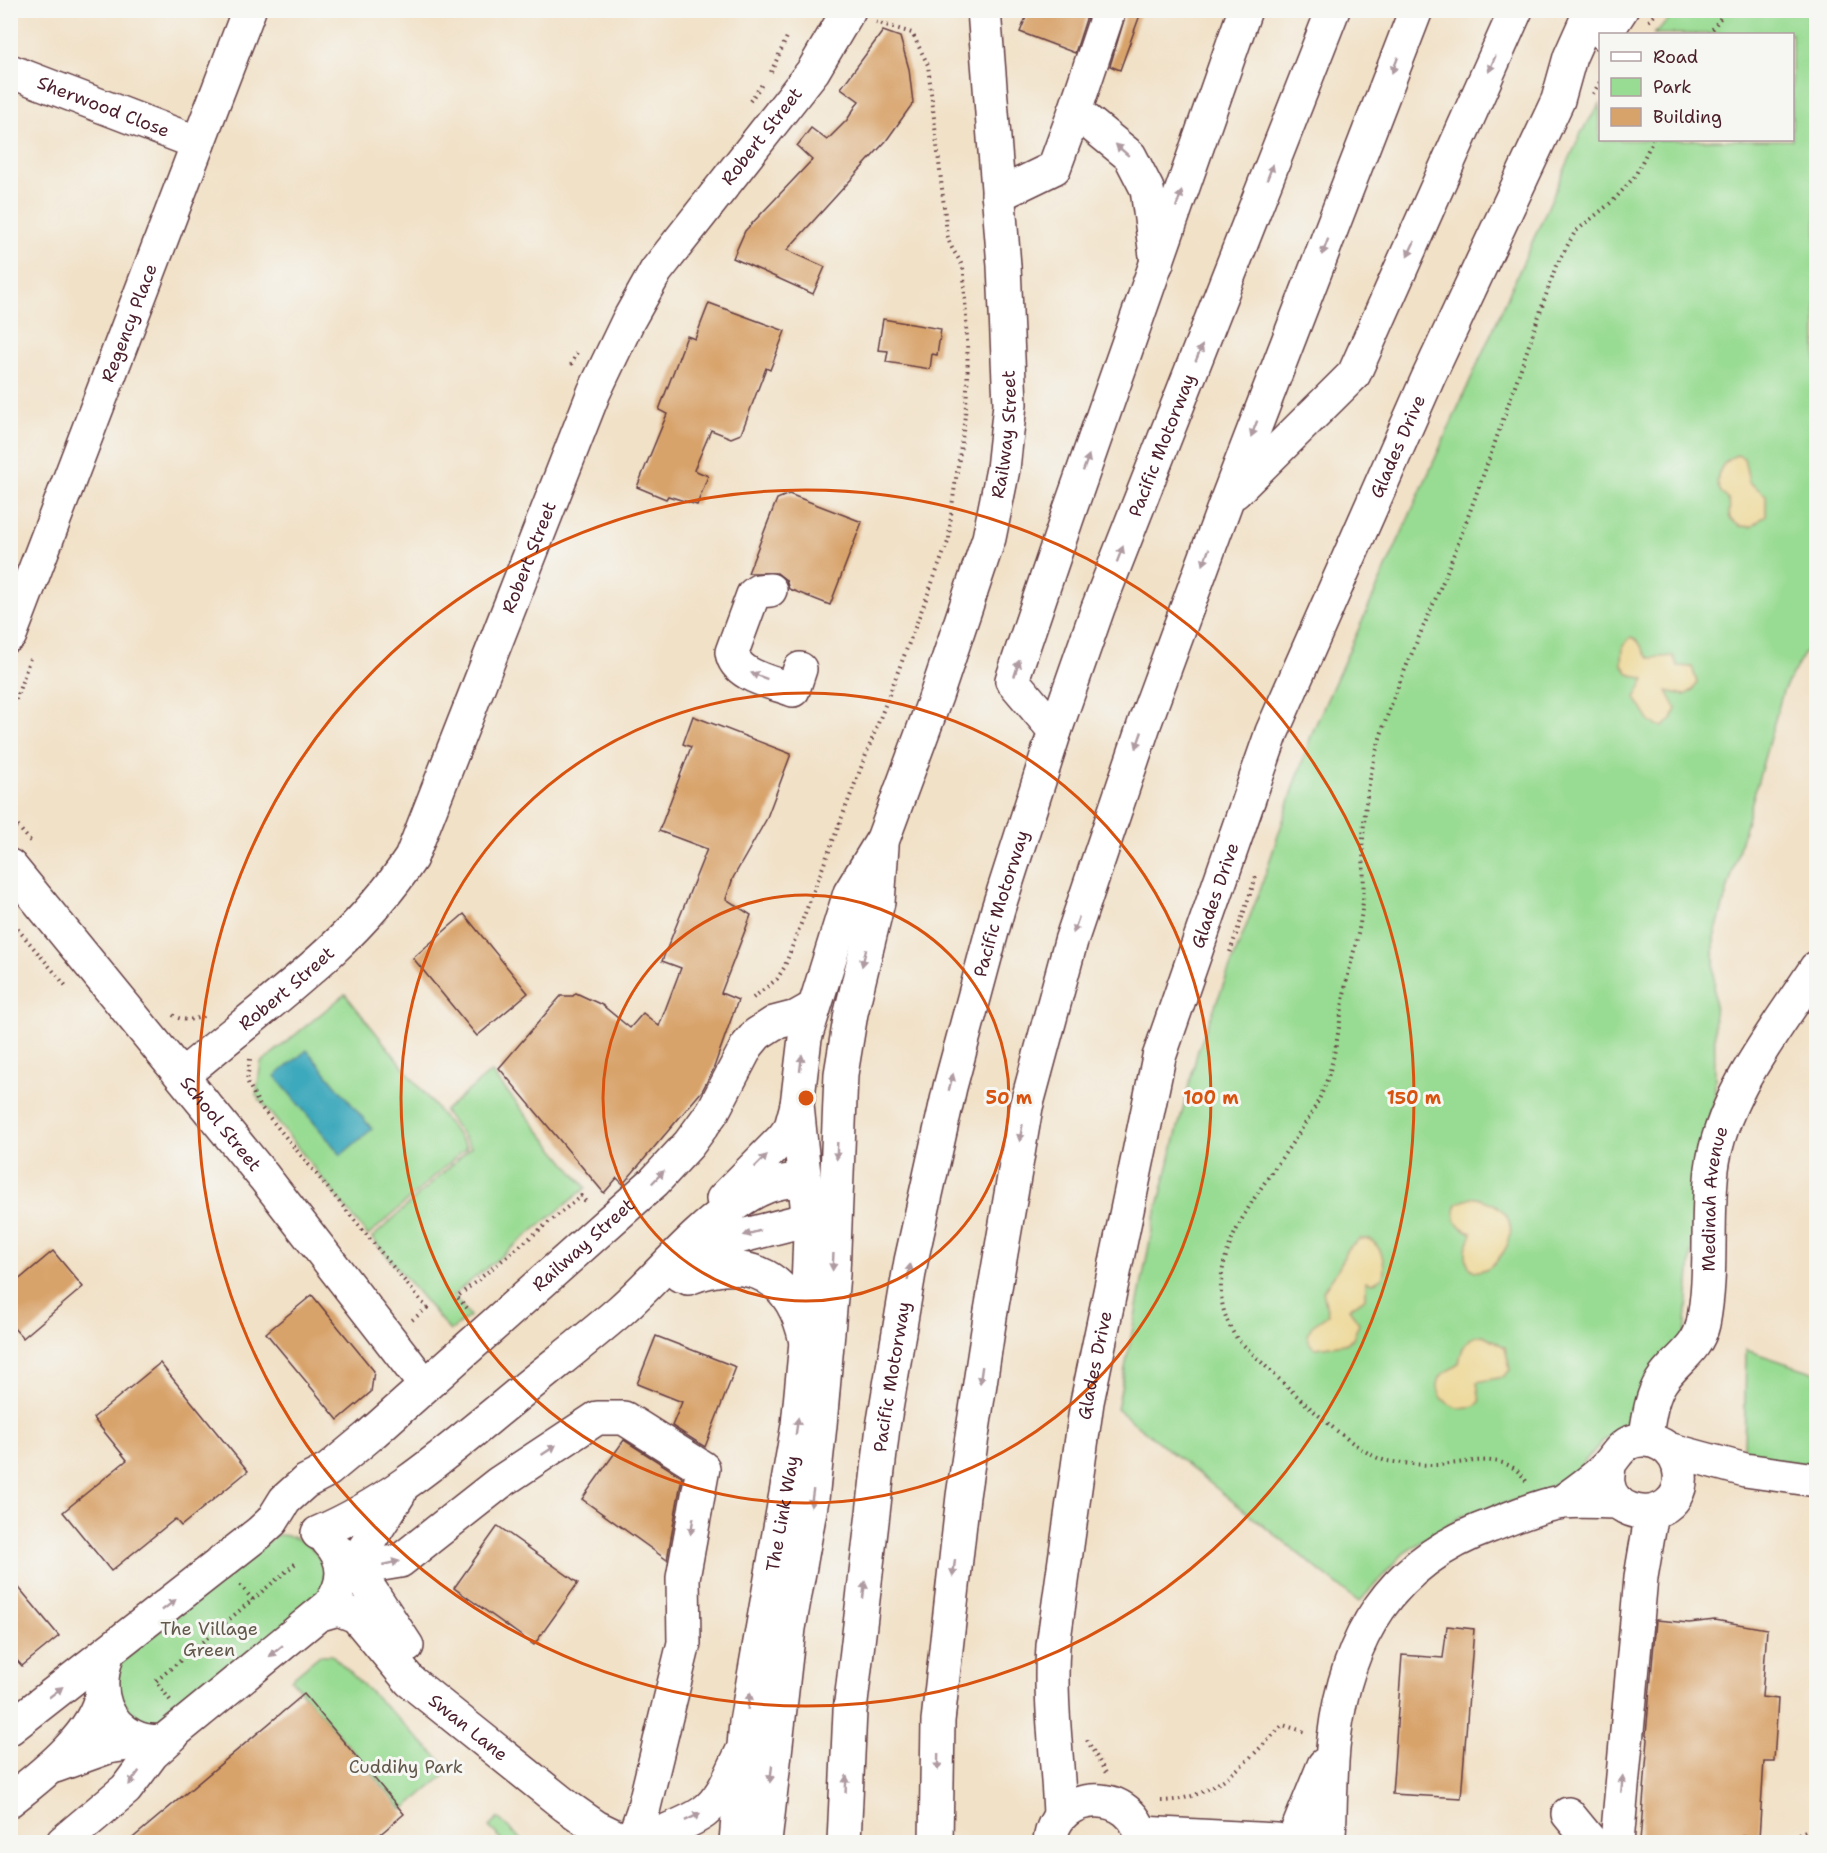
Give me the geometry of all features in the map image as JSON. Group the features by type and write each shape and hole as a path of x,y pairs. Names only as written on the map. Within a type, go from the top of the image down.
{"main road":[{"name":"Regency Place","path":"10,634 249,10"},
{"name":"Railway Street","path":"633,1303 710,1211 783,1138 794,1120 801,1059 813,1008 850,893 883,839 936,696 989,538 997,507 1010,404 984,10"},
{"path":"998,195 1054,168 1109,10"},
{"path":"1055,731 1012,680 1245,10"},
{"name":"Pacific Motorway","path":"843,1842 850,1711 883,1427 911,1261 950,1087 998,909 1055,731 1098,608 1334,10"},
{"path":"936,1842 939,1721 960,1520 990,1317 1026,1107 1075,930 1145,722 1226,502 1416,10"},
{"path":"1226,502 1354,374 1516,10"},
{"name":"Glades Drive","path":"1574,99 1573,49 1592,10"},
{"path":"1606,33 1621,10"},
{"name":"Robert Street","path":"183,1076 338,944 369,913 411,858 594,392 628,321 662,262 858,14"},
{"name":"Glades Drive","path":"1055,1829 1074,1805 1100,1788 1071,1737 1050,1685 1053,1646 1087,1402 1159,1057 1272,732 1428,378 1574,99 1599,42"},
{"name":"Sherwood Close","path":"10,71 198,143"},
{"path":"1075,111 1130,156 1147,189 1157,263"},
{"path":"770,590 763,590 753,595 732,652 733,658 736,665 744,671 793,690 800,669"},
{"name":"Railway Street","path":"333,1564 352,1517 406,1485 633,1303 731,1240 822,1211 851,1013 878,902 883,839"},
{"name":"School Street","path":"22,855 183,1076 425,1385"},
{"name":"Medinah Avenue","path":"1657,1444 1653,1402 1661,1382 1692,1349 1702,1326 1710,1267 1712,1167 1731,1101 1816,968"},
{"name":"Railway Street","path":"10,1728 107,1655 259,1533 299,1488 313,1477 328,1470 425,1385 595,1219 654,1182 689,1144 713,1111 744,1051 757,1034 774,1023 797,1017 813,1008"},
{"name":"Railway Street","path":"664,1265 722,1214 742,1200 779,1183 792,1181 805,1183 797,1105"},
{"path":"765,1842 789,1628 816,1467 833,1274 822,1211 805,1183"},
{"name":"The Link Way","path":"736,1842 742,1752 760,1633 798,1425 822,1211"},
{"name":"Railway Street","path":"633,1303 706,1272 729,1268 748,1270 767,1278 782,1288 800,1321 806,1342"},
{"path":"333,1564 376,1565 400,1561 499,1483 597,1418 624,1418 703,1468 683,1578 684,1643 642,1811 629,1842"},
{"path":"1550,1506 1609,1465 1617,1451 1630,1442 1657,1444 1745,1470 1816,1479"},
{"path":"1617,1842 1638,1608 1664,1503 1680,1470 1657,1444"},
{"path":"1609,1465 1608,1485 1618,1502 1634,1512 1664,1503 1745,1470"},
{"name":"Railway Street","path":"328,1470 317,1500 333,1564"},
{"name":"Railway Street","path":"63,1842 126,1789 166,1728 333,1564 406,1485"},
{"path":"1100,1788 1107,1801 1122,1807 1134,1818 1142,1838 1303,1838 1333,1741 1348,1673 1363,1634 1384,1600 1405,1576 1432,1553 1463,1536 1550,1506 1618,1502"},
{"name":"Railway Street","path":"259,1533 277,1523 287,1522 333,1564"},
{"path":"333,1564 410,1651 473,1729"},
{"name":"Swan Lane","path":"333,1564 338,1609 356,1616 411,1681 566,1806 596,1827 629,1842"},
{"path":"107,1655 102,1673 102,1690 106,1707 113,1720 131,1735 166,1728"},
{"path":"10,1800 49,1769 95,1716 102,1690"},
{"path":"49,1769 108,1746 166,1728"},
{"name":"Glades Drive","path":"1055,1829 1071,1737"},
{"path":"640,1842 694,1818 710,1807 723,1789 742,1752"},
{"path":"1568,1814 1592,1842"},
{"path":"640,1842 646,1842"}],"path":[{"path":"1710,33 1726,10"},
{"path":"751,1000 777,979 784,968 949,538 950,513 964,419 967,386 964,273 963,265 949,245 928,65 912,33 858,14"},
{"path":"1574,99 1599,83"},
{"path":"1550,1506 1515,1469 1503,1463 1491,1460 1433,1465 1385,1460 1355,1443 1316,1412 1238,1340 1228,1326 1224,1310 1222,1273 1230,1244 1244,1216 1307,1122 1325,1085 1362,911 1364,814 1377,752 1454,552 1556,266 1575,232 1613,201 1635,176 1652,141"},
{"path":"10,817 22,855"},
{"path":"1228,956 1259,868"},
{"path":"165,1006 177,1018 187,1019 204,1016 213,1009"},
{"path":"252,1056 247,1081 255,1099 427,1308 407,1324"},
{"path":"468,1311 457,1297 581,1196 595,1219"},
{"path":"166,1728 156,1681 296,1563"},
{"path":"239,1583 254,1600"},
{"path":"1151,1802 1176,1801 1213,1788 1239,1771 1283,1725 1333,1741"},
{"path":"1071,1737 1086,1739 1104,1771 1100,1788"},
{"path":"1795,1842 1793,1836 1816,1827"}],"green space":[{"path":"1678,11 1816,11 1816,633 1783,691 1714,938 1715,1097 1698,1164 1685,1337 1633,1419 1604,1440 1574,1473 1540,1493 1460,1517 1404,1553 1359,1602 1117,1409 1153,1225 1198,1050 1259,893 1312,733 1582,131 1599,106 1599,141 1794,141 1794,33 1655,33"},
{"path":"345,994 467,1147 368,1236 256,1095 261,1063"},
{"path":"491,1072 586,1188 453,1295 470,1316 450,1331 372,1238 471,1147 444,1111"},
{"path":"1746,1350 1816,1373 1816,1466 1744,1454"},
{"name":"The Village Green","path":"277,1535 298,1539 314,1551 323,1568 324,1590 174,1722 155,1725 134,1717 123,1705 117,1691 116,1681 122,1660"},
{"name":"Cuddihy Park","path":"320,1655 332,1655 451,1770 403,1810 291,1679"},
{"path":"498,1818 524,1842 505,1842 489,1827"}],"sand":[{"path":"1737,455 1744,458 1749,482 1766,495 1766,515 1751,527 1740,526 1731,520 1729,502 1721,492 1717,480 1724,464"},
{"path":"1631,637 1637,641 1649,658 1673,656 1678,666 1692,667 1697,683 1693,690 1685,695 1667,691 1676,708 1672,720 1662,727 1650,722 1635,698 1645,679 1629,674 1622,664 1623,646"},
{"path":"1471,1197 1497,1206 1509,1221 1510,1237 1503,1253 1491,1265 1479,1271 1470,1267 1466,1251 1472,1233 1462,1228 1455,1219 1457,1204"},
{"path":"1360,1239 1369,1239 1377,1246 1383,1260 1383,1277 1373,1283 1366,1281 1366,1297 1349,1309 1359,1323 1353,1339 1345,1344 1316,1348 1310,1344 1307,1335 1312,1326 1328,1315 1323,1291 1339,1268 1347,1249"},
{"path":"1483,1335 1505,1347 1510,1370 1503,1377 1477,1382 1480,1402 1472,1407 1456,1407 1448,1404 1439,1391 1438,1384 1441,1376 1459,1363 1463,1348 1468,1341"}],"water":[{"path":"307,1050 372,1129 341,1155 275,1076"}],"building":[{"path":"1029,10 1089,10 1075,53 1020,32"},
{"path":"1127,10 1140,15 1120,70 1110,66"},
{"path":"883,31 900,37 909,69 913,103 886,141 787,250 825,267 813,294 733,258 745,231 812,160 797,146 811,128 827,140 847,120 859,101 841,88"},
{"path":"709,303 785,331 770,370 766,368 741,434 731,438 711,430 694,470 708,476 697,505 668,496 666,499 637,487 667,414 659,410 687,336 695,339"},
{"path":"883,319 941,329 937,355 932,354 930,369 886,362 888,351 878,350"},
{"path":"789,494 862,522 830,605 789,589 786,580 777,573 748,573 777,499"},
{"path":"693,716 791,754 766,820 733,878 726,899 751,915 721,993 738,1000 713,1070 702,1091 623,1184 617,1178 604,1193 499,1068 561,996 573,996 576,993 602,1005 630,1028 643,1013 659,1026 681,968 662,961 707,849 659,831 691,747 683,744"},
{"path":"464,914 528,993 477,1036 413,958"},
{"path":"53,1251 83,1287 23,1338 10,1324 10,1287"},
{"path":"312,1295 374,1371 371,1392 338,1420 266,1333"},
{"path":"656,1336 736,1367 705,1447 672,1426 682,1402 637,1384"},
{"path":"160,1363 248,1471 181,1526 175,1519 111,1571 63,1512 127,1460 93,1418"},
{"path":"624,1440 682,1477 667,1560 582,1499"},
{"path":"498,1526 578,1583 534,1645 454,1588"},
{"path":"10,1577 59,1636 22,1666 10,1653"},
{"path":"1656,1620 1689,1623 1715,1620 1767,1629 1762,1697 1778,1699 1774,1761 1764,1761 1759,1838 1742,1836 1742,1842 1640,1842"},
{"path":"1447,1626 1474,1629 1461,1798 1392,1794 1402,1655 1443,1658"},
{"path":"304,1694 404,1814 371,1842 128,1842"}]}
